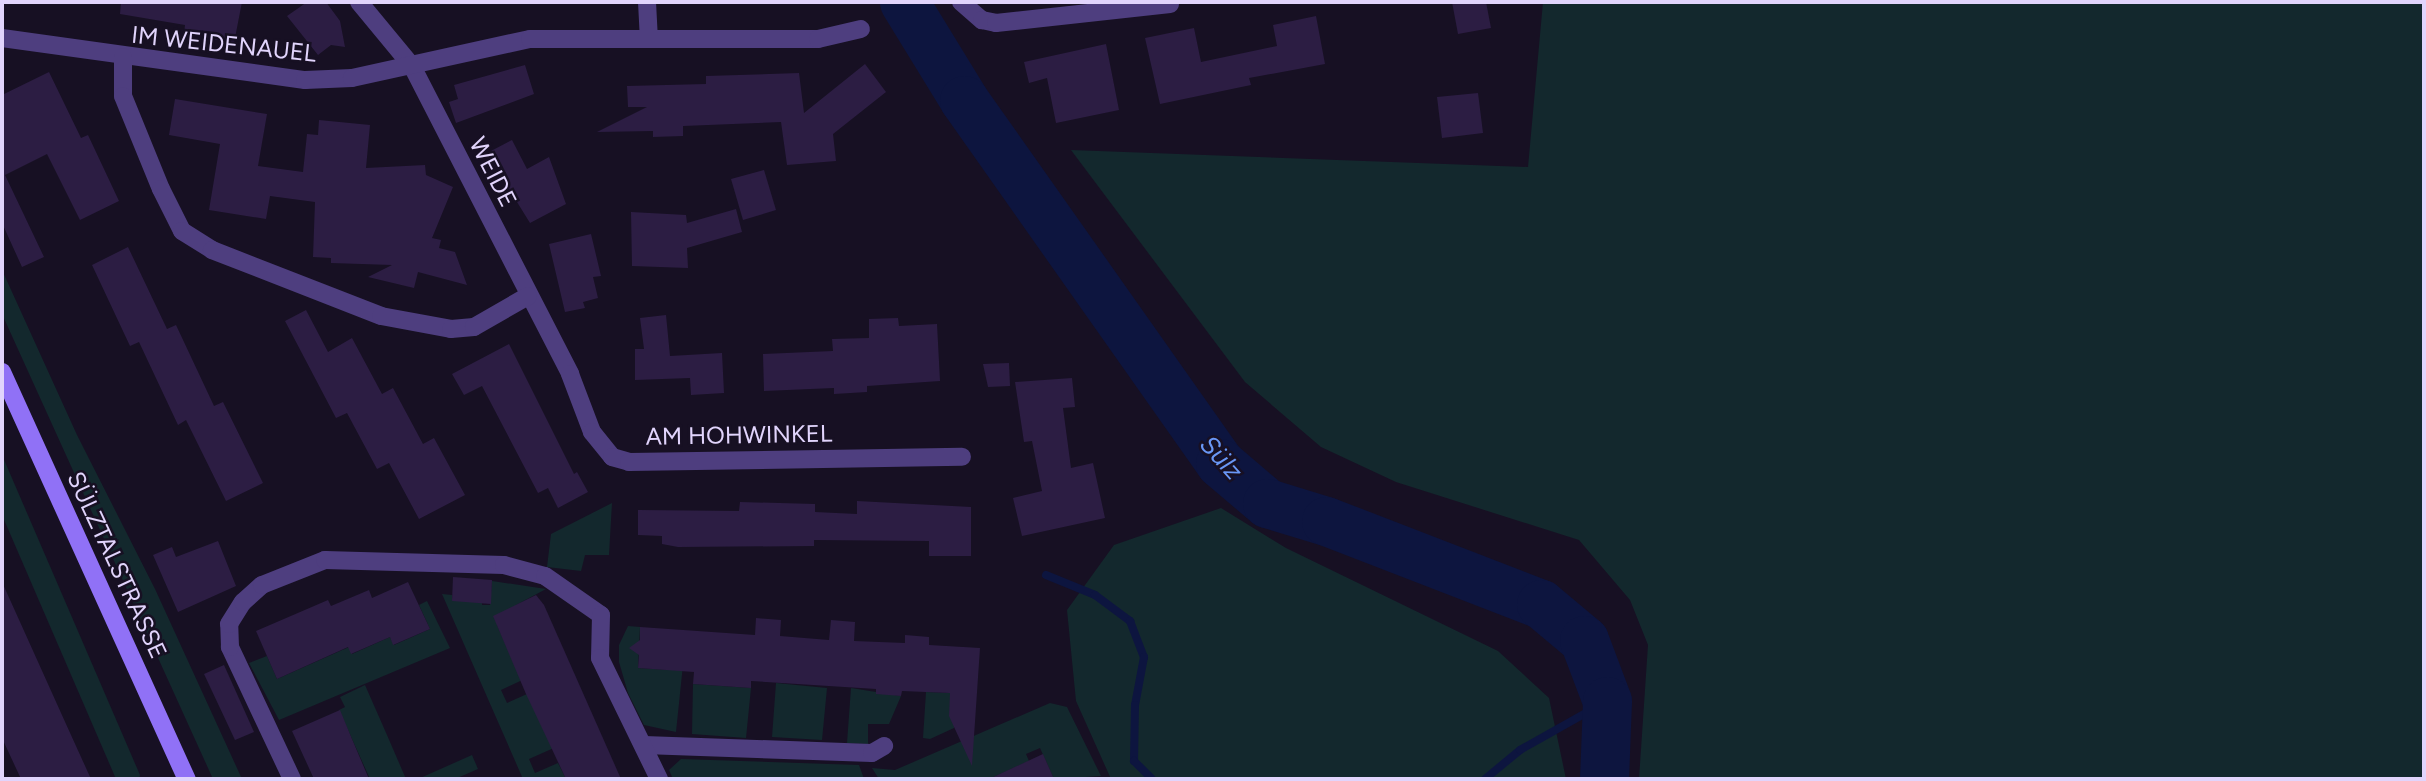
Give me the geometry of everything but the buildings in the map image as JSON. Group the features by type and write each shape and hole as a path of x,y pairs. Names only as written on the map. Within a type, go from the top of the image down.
{"main road":[{"name":"SÜLZTALSTRASSE","path":"2,372 187,779"}],"street":[{"name":"WEIDE","path":"359,2 412,66 570,374"},
{"path":"647,2 649,37"},
{"path":"961,2 982,20 996,23 1170,4"},
{"name":"IM WEIDENAUEL","path":"2,38 123,57 305,80 352,78 530,39 818,39 861,29"},
{"path":"123,57 123,96 161,189 182,231 212,250 381,316 451,329 474,327 528,296"},
{"name":"AM HOHWINKEL","path":"570,374 592,432 612,457 629,461 962,457"},
{"path":"292,779 230,646 229,624 243,602 262,586 325,560 504,565 545,576 601,615 600,658 645,745 659,779"},
{"path":"645,745 872,753 884,746"}],"green space":[{"path":"1543,2 2424,2 2424,779 1639,779 1648,645 1630,600 1579,540 1396,482 1321,447 1245,382 1071,150 1528,167"},
{"path":"2,270 77,435 155,589 242,779 213,779 2,314"},
{"path":"2,455 140,775 139,779 116,779 2,515"},
{"path":"612,503 609,555 585,555 581,571 547,567 551,534"},
{"path":"1221,508 1286,548 1498,651 1549,698 1566,779 1111,779 1076,701 1067,610 1114,545"},
{"path":"492,581 546,589 516,605 520,616 497,625 514,664 533,675 501,690 507,703 527,694 565,743 529,759 535,773 558,763 566,779 523,779 442,594 452,595 452,601 482,600 482,605 490,605"},
{"path":"427,601 450,648 279,720 249,663 267,656 277,679 349,647 352,654 390,637 394,645 430,629 419,605"},
{"path":"628,626 640,627 638,668 670,670 684,655 676,732 644,725 628,693 619,662 619,645"},
{"path":"776,683 827,688 822,740 772,737"},
{"path":"693,684 751,688 746,738 692,734"},
{"path":"365,685 406,779 370,779 339,710 345,707 340,697"},
{"path":"851,688 901,696 889,724 868,724 868,744 847,743"},
{"path":"926,692 950,693 955,704 954,728 930,739 923,738"},
{"path":"1050,703 1067,707 1101,776 1054,779 1040,748 1026,754 1029,761 989,779 879,779 872,768 895,770"},
{"path":"472,755 478,769 455,779 418,779"},
{"path":"681,759 859,765 864,779 673,779 669,770"}],"waterway":[{"name":"Sülz","path":"904,2 964,100 1220,463 1267,503 1326,521 1541,604 1584,640 1607,701 1604,779"},
{"path":"1046,575 1095,595 1130,621 1144,657 1135,705 1134,761 1152,779"},
{"path":"1485,779 1520,750 1607,701"}]}
